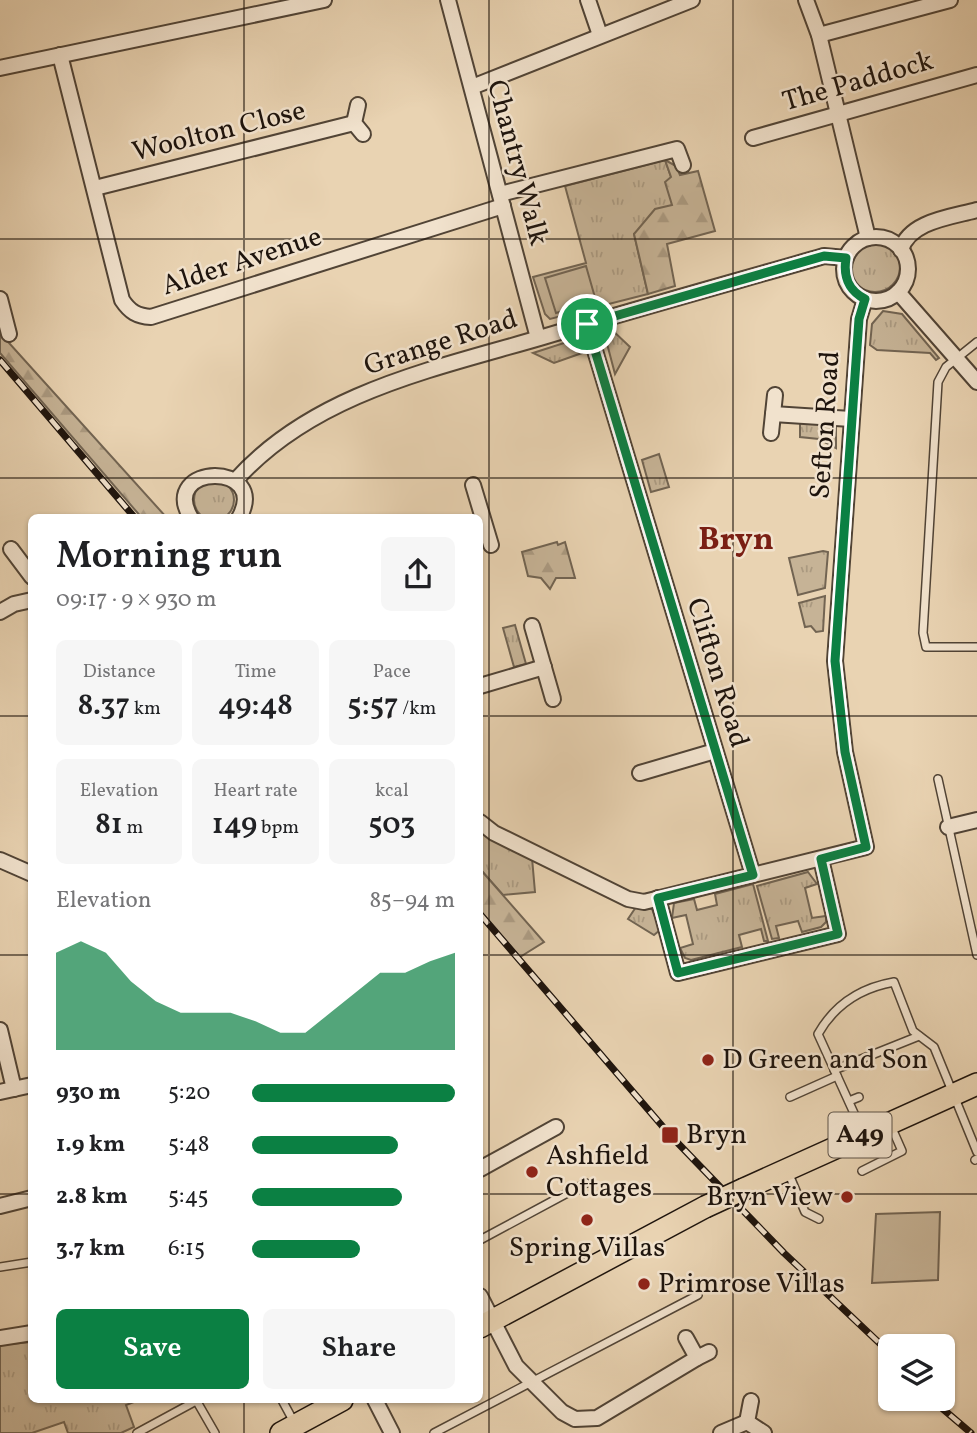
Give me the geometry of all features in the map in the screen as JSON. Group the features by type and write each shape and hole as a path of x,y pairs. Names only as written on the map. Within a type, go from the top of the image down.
{"main road":[{"name":"A49","path":"486,1323 705,1207 977,1084"},
{"path":"288,1429 336,1403"}],"street":[{"path":"0,68 324,0"},
{"name":"Chantry Walk","path":"447,0 538,338"},
{"path":"588,0 600,35"},
{"path":"472,87 692,0"},
{"path":"806,0 819,35 868,238"},
{"path":"819,35 950,0"},
{"name":"Alder Avenue","path":"60,55 122,300 129,310 140,316 151,317 501,200 677,149 683,164"},
{"name":"The Paddock","path":"753,138 977,75"},
{"name":"Woolton Close","path":"95,188 358,128 358,105"},
{"path":"901,250 905,239 915,229 977,210"},
{"path":"868,238 890,240 901,250 908,267 907,276 898,292 882,300 865,299 849,286 844,268 851,249 868,238"},
{"name":"Grange Road","path":"234,481 253,461 289,433 365,392 401,378 824,256 846,258"},
{"path":"898,292 977,382"},
{"path":"0,299 2,320 9,334"},
{"name":"Sefton Road","path":"821,859 866,847 845,752 835,661 859,319 865,299"},
{"name":"Clifton Road","path":"587,324 753,875"},
{"path":"771,433 775,395"},
{"path":"773,414 851,419"},
{"path":"190,514 186,504 188,494 199,479 217,474 234,481 243,497 240,514"},
{"path":"473,485 478,514"},
{"path":"483,528 491,545"},
{"path":"11,549 28,572"},
{"path":"0,612 14,604 28,601"},
{"path":"532,626 553,698"},
{"path":"483,685 544,667"},
{"path":"640,773 715,751"},
{"path":"948,827 977,820"},
{"path":"483,824 628,899 645,902 658,898 821,859 838,934 678,973 658,898"},
{"path":"0,860 28,872"},
{"path":"0,1030 7,1091 28,1086"},
{"path":"483,1167 556,1127"},
{"path":"0,1206 28,1199"},
{"path":"486,1323 516,1366 568,1417 589,1420 703,1355 686,1338"},
{"path":"0,1338 28,1334"},
{"path":"747,1422 751,1401"},
{"path":"377,1403 393,1433"},
{"path":"721,1433 747,1422"},
{"path":"747,1422 764,1433"}],"lane":[{"path":"977,342 941,374 938,382 923,642 926,648 977,647"},
{"path":"938,779 977,955"},
{"path":"864,1133 818,1034 831,1012 859,994 894,982 913,1031 934,1047 976,1157"},
{"path":"790,1097 919,1036"},
{"path":"849,1101 859,1097"},
{"path":"862,1171 902,1152 889,1122"},
{"path":"787,1168 805,1212 819,1219"},
{"path":"483,1238 586,1183"},
{"path":"0,1267 28,1263"},
{"path":"434,1433 698,1295"},
{"path":"137,1433 192,1403"},
{"path":"197,1403 215,1433"},
{"path":"283,1403 288,1429"}],"green space":[{"path":"665,160 671,177 672,205 634,234 648,294 550,319 545,314 533,277 586,263 565,186"},
{"path":"665,160 676,166 680,175 698,171 715,231 667,244 675,286 648,294 634,234 655,209 672,205 665,182 671,177"},
{"path":"875,242 893,249 900,267 893,285 875,292 857,285 850,267 857,249"},
{"path":"586,266 596,301 556,313 545,278"},
{"path":"883,311 902,314 939,358 936,360 930,353 877,350 870,345 872,324"},
{"path":"611,329 630,347 615,374 605,336"},
{"path":"0,333 163,514 139,514 0,353"},
{"path":"570,341 580,346 582,353 554,363 533,353"},
{"path":"804,420 836,422 836,448 819,439 800,437 800,424"},
{"path":"659,454 669,487 651,492 642,460"},
{"path":"206,481 222,481 233,492 233,508 228,514 200,514 195,508 195,492"},
{"path":"557,542 558,545 565,542 575,578 556,578 550,589 541,578 528,576 522,552"},
{"path":"828,552 825,588 798,595 789,558"},
{"path":"825,596 823,631 816,632 811,626 805,627 799,603"},
{"path":"515,625 526,664 514,667 503,628"},
{"path":"483,833 532,858 535,892 503,895 483,872"},
{"path":"483,872 544,942 520,957 483,914"},
{"path":"808,872 817,884 805,888 812,918 826,916 826,922 821,927 802,932 798,921 776,926 779,938 772,939 757,886"},
{"path":"753,884 768,941 764,941 761,929 739,935 742,947 691,960 685,958 680,948 693,944 686,915 672,918 674,903 694,899 697,910 717,905 715,894"},
{"path":"636,907 652,909 660,930 654,935 628,919"},
{"path":"940,1212 938,1280 872,1283 876,1214"},
{"path":"28,1342 28,1403 131,1403 126,1405 134,1427 121,1433 68,1433 64,1422 32,1433 0,1433 0,1345"}],"railway":[{"path":"0,360 132,514"},
{"path":"483,917 670,1135 784,1253 878,1342"},
{"path":"945,1411 971,1433"}],"place":[{"name":"D Green and Son","path":"708,1060"},
{"name":"Bryn","path":"670,1135"},
{"name":"Ashfield Cottages","path":"532,1172"},
{"name":"Bryn View","path":"847,1197"},
{"name":"Spring Villas","path":"587,1220"},
{"name":"Primrose Villas","path":"644,1284"}],"district":[{"name":"Bryn","path":"736,541"}],"route":[{"path":"824,256 846,258 845,278 856,294 865,299 859,319 835,661 838,708 845,752 866,847 821,859 838,934 678,973 658,898 753,875 587,324 824,256"}]}
